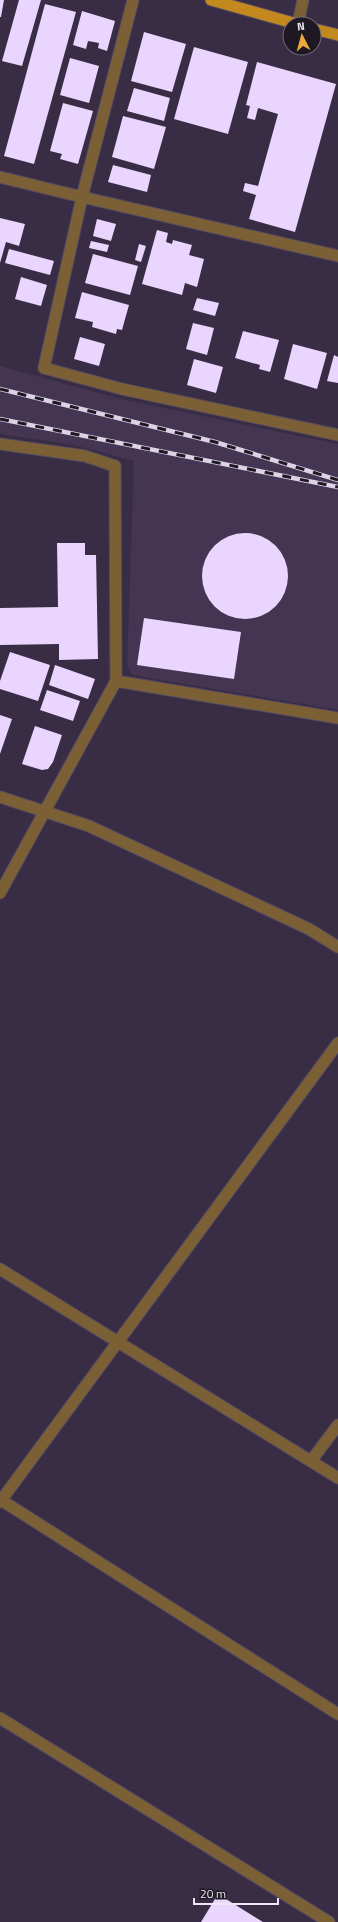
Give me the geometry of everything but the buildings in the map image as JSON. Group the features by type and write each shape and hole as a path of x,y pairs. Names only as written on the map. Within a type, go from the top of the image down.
{"main road":[{"path":"211,0 282,20"},
{"path":"322,31 338,35"}],"street":[{"path":"133,0 82,197 44,368 122,389 338,435"},
{"path":"300,16 303,0"},
{"path":"0,177 338,256"},
{"path":"0,444 85,456 115,466 116,681 0,893"},
{"path":"116,681 338,718"},
{"path":"0,797 89,826 309,929 338,947"},
{"path":"338,1042 0,1501 338,1714"},
{"path":"0,1269 338,1478"},
{"path":"311,1461 338,1425"},
{"path":"0,1718 329,1922"}],"shaded area":[{"path":"0,366 120,399 338,444 338,710 132,675 127,665 134,461 74,445 0,434"}],"railway":[{"path":"0,389 215,442 338,480"},
{"path":"0,419 338,487"}]}
